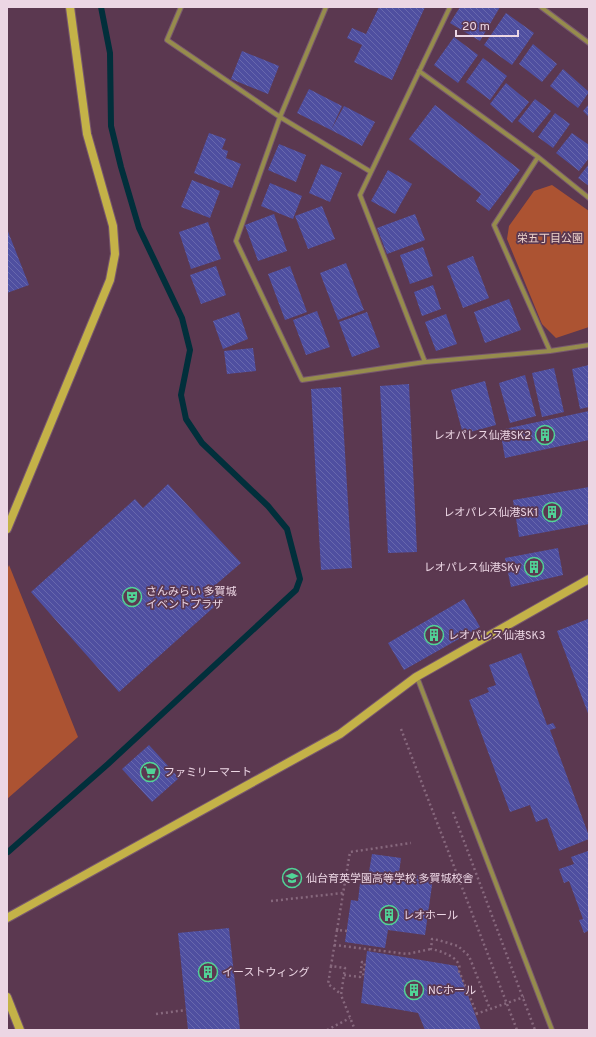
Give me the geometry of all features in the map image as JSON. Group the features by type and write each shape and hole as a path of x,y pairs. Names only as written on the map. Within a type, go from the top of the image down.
{"street":[{"path":"7,529 110,280 115,254 113,226 87,134 70,7"},
{"path":"181,7 167,40 280,117 371,172"},
{"path":"326,7 280,117 236,241 302,380 424,362 550,351 589,345"},
{"path":"424,362 360,195 450,7"},
{"path":"541,7 589,43"},
{"path":"419,71 538,157 589,198"},
{"path":"538,157 494,226 550,351"},
{"path":"7,918 340,734 416,677 589,579"},
{"path":"416,677 552,1030"},
{"path":"7,997 20,1030"}],"path":[{"path":"401,729 517,1030"},
{"path":"452,808 535,1030"},
{"path":"355,1030 341,995 328,984 350,852 411,843"},
{"path":"271,901 343,893"},
{"path":"337,930 347,931"},
{"path":"431,949 432,939 438,940 458,946 469,956 490,1009"},
{"path":"334,945 407,954 431,949 445,952 459,963 459,971 476,1014 538,993"},
{"path":"344,976 360,977 362,962 364,963 364,977"},
{"path":"331,966 345,968 341,995"},
{"path":"156,1014 186,1010"},
{"path":"327,1030 350,1018"}],"green space":[{"name":"栄五丁目公園","path":"552,185 589,211 589,327 556,338 542,324 507,239 509,226 534,191"},
{"path":"9,565 78,737 7,799 7,570"}],"building":[{"path":"379,7 425,7 392,80 354,62 362,45 347,38 352,28 366,34"},
{"path":"460,7 500,7 480,41 450,23"},
{"path":"506,13 534,33 512,65 484,45"},
{"path":"454,37 478,55 458,83 434,65"},
{"path":"533,44 557,64 542,82 519,64"},
{"path":"242,51 279,66 268,94 231,79"},
{"path":"483,58 507,76 490,100 466,82"},
{"path":"563,69 589,92 578,108 550,86"},
{"path":"506,83 529,102 512,123 490,104"},
{"path":"309,89 342,106 331,130 297,113"},
{"path":"535,99 551,111 533,133 518,121"},
{"path":"589,104 589,117 583,111"},
{"path":"435,105 520,170 489,211 476,201 481,194 409,139"},
{"path":"344,106 375,122 362,146 331,130"},
{"path":"555,113 570,124 553,148 538,137"},
{"path":"209,133 226,139 222,149 228,151 226,158 241,164 232,188 194,173"},
{"path":"572,133 589,145 589,158 579,171 556,153"},
{"path":"279,144 306,155 296,182 268,170"},
{"path":"321,164 342,173 330,202 309,193"},
{"path":"589,164 589,186 578,178"},
{"path":"388,170 412,184 395,214 371,201"},
{"path":"192,180 220,191 210,218 181,207"},
{"path":"270,183 302,196 293,219 261,206"},
{"path":"322,206 335,239 308,249 295,216"},
{"path":"274,214 287,251 258,261 245,225"},
{"path":"415,214 425,240 387,254 377,228"},
{"path":"208,222 221,259 191,269 179,232"},
{"path":"7,229 29,285 7,293"},
{"path":"423,247 433,276 410,284 400,255"},
{"path":"473,256 489,298 463,308 447,266"},
{"path":"346,263 364,310 338,320 320,273"},
{"path":"216,266 226,295 201,304 190,275"},
{"path":"290,266 307,312 285,320 268,274"},
{"path":"433,285 441,309 422,316 414,292"},
{"path":"509,299 521,330 485,343 474,312"},
{"path":"317,311 330,347 306,355 293,320"},
{"path":"239,312 248,339 223,349 213,321"},
{"path":"367,312 380,347 352,357 339,322"},
{"path":"446,314 457,344 436,351 425,322"},
{"path":"253,348 256,371 227,374 224,351"},
{"path":"589,365 589,407 580,409 572,369"},
{"path":"554,368 564,412 542,417 532,373"},
{"path":"525,375 536,416 510,423 499,383"},
{"path":"485,381 496,425 463,434 451,390"},
{"path":"409,384 417,552 388,553 380,386"},
{"path":"341,387 352,568 321,570 311,389"},
{"name":"レオパレス仙港SK2","path":"589,411 589,440 505,458 500,430"},
{"path":"168,484 241,563 213,587 224,598 119,692 31,592 135,499 143,508"},
{"name":"レオパレス仙港SK1","path":"589,487 589,524 519,537 513,500"},
{"name":"レオパレス仙港SKy","path":"558,548 563,575 511,587 505,558"},
{"name":"レオパレス仙港SK3","path":"464,599 480,627 404,670 388,643"},
{"path":"588,619 589,622 589,716 557,631"},
{"path":"521,653 547,725 553,723 556,728 550,730 589,836 589,839 559,851 547,818 536,822 530,805 510,812 469,700 489,692 487,688 496,685 489,665"},
{"path":"149,745 179,778 152,802 122,769"},
{"path":"588,851 589,934 588,931 584,933 579,920 583,919 569,881 564,883 559,869 574,864 571,857"},
{"name":"レオホール","path":"372,854 401,858 399,873 433,878 425,935 388,930 385,948 345,942 351,900 358,901 360,883 367,884"},
{"name":"イーストウィング","path":"229,928 240,1030 188,1030 178,933"},
{"name":"NCホール","path":"367,951 457,966 481,1030 425,1030 418,1013 361,1003"}],"waterway":[{"path":"8,852 108,764 296,590 300,579 287,529 268,506 202,443 186,419 181,395 190,350 182,318 139,228 121,167 111,126 110,53 101,7"}],"place":[{"name":"レオパレス仙港SK2","path":"545,435"},
{"name":"レオパレス仙港SK1","path":"552,512"},
{"name":"レオパレス仙港SKy","path":"534,567"},
{"name":"さんみらい 多賀城 イベントプラザ","path":"132,597"},
{"name":"レオパレス仙港SK3","path":"434,635"},
{"name":"ファミリーマート","path":"150,772"},
{"name":"仙台育英学園高等学校 多賀城校舎","path":"292,878"},
{"name":"レオホール","path":"389,915"},
{"name":"イーストウィング","path":"208,972"},
{"name":"NCホール","path":"414,990"}]}
